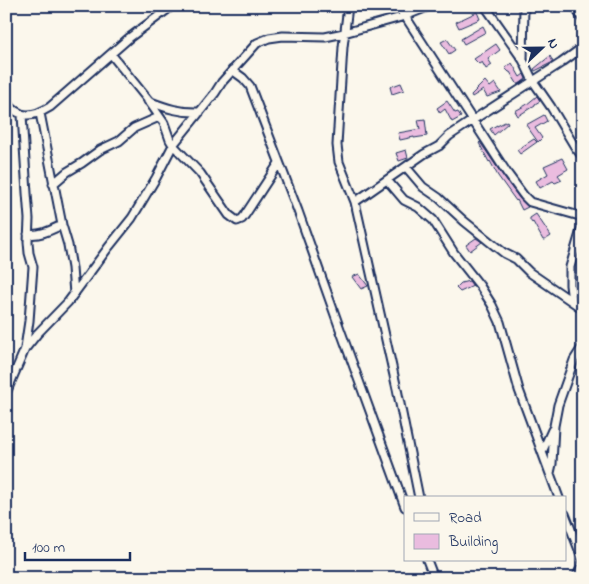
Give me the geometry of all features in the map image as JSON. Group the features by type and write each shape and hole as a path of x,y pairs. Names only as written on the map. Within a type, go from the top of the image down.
{"street":[{"path":"6,102 13,111 22,115 40,113 50,107 129,38 172,6"},
{"path":"348,6 344,33 337,145 339,162 355,202 419,496"},
{"path":"396,6 405,16 524,196 530,202 583,217"},
{"path":"25,349 68,302 132,218 173,145 232,70 257,43 269,38 324,36 344,33 405,16 430,6"},
{"path":"485,6 523,60 533,81 583,157"},
{"path":"523,60 524,6"},
{"path":"574,6 583,19"},
{"path":"355,202 439,146 449,136 583,47"},
{"path":"111,54 164,123 173,145 200,172 229,215 237,221 245,215 279,163"},
{"path":"232,70 250,86 298,211 404,504"},
{"path":"148,100 162,107 174,110 200,112"},
{"path":"40,113 62,226 68,245 74,294"},
{"path":"6,393 25,349 29,321 32,267 29,253 28,193 22,115"},
{"path":"54,184 67,172 100,150 119,141 134,128 159,117"},
{"path":"406,167 423,187 445,203 504,254 516,259 529,272 583,309"},
{"path":"388,180 404,200 418,207 433,220 454,253 480,286 492,305 500,322 519,390 558,496"},
{"path":"572,302 570,267 583,223"},
{"path":"28,234 46,233 62,226"},
{"path":"550,473 554,426 558,405 574,360 583,346"},
{"path":"542,452 554,426"},
{"path":"566,517 583,562 576,578"},
{"path":"428,562 434,578"},
{"path":"431,562 434,578"}],"building":[{"path":"477,12 480,19 459,28 456,22"},
{"path":"483,26 486,32 464,44 461,39"},
{"path":"447,39 455,50 449,54 441,42"},
{"path":"496,44 500,50 488,59 492,65 486,69 482,62 479,64 474,59"},
{"path":"550,56 553,62 535,71 534,69"},
{"path":"512,63 520,77 524,74 526,79 518,85 510,72 505,68"},
{"path":"485,81 490,87 495,83 501,92 487,97 483,90 472,97 471,95"},
{"path":"401,83 404,90 392,94 390,87"},
{"path":"537,96 540,101 518,116 515,111"},
{"path":"447,101 455,113 458,112 461,117 452,122 445,109 440,113 437,108"},
{"path":"544,115 547,121 535,128 542,138 538,142 526,125"},
{"path":"425,119 427,136 400,140 398,133 420,129 418,120"},
{"path":"507,121 508,123 494,135 490,129"},
{"path":"534,139 537,142 520,154 517,150"},
{"path":"480,142 503,176 528,207 522,210 517,200 489,162"},
{"path":"406,150 408,158 399,161 396,153"},
{"path":"562,158 568,169 558,175 562,180 555,183 553,181 540,188 536,181 548,174 544,166"},
{"path":"536,214 551,236 545,240 543,240 530,220"},
{"path":"476,238 482,242 470,251 466,245"},
{"path":"359,274 368,286 361,289 352,277"},
{"path":"469,281 473,286 460,292 456,288 461,283"}]}
